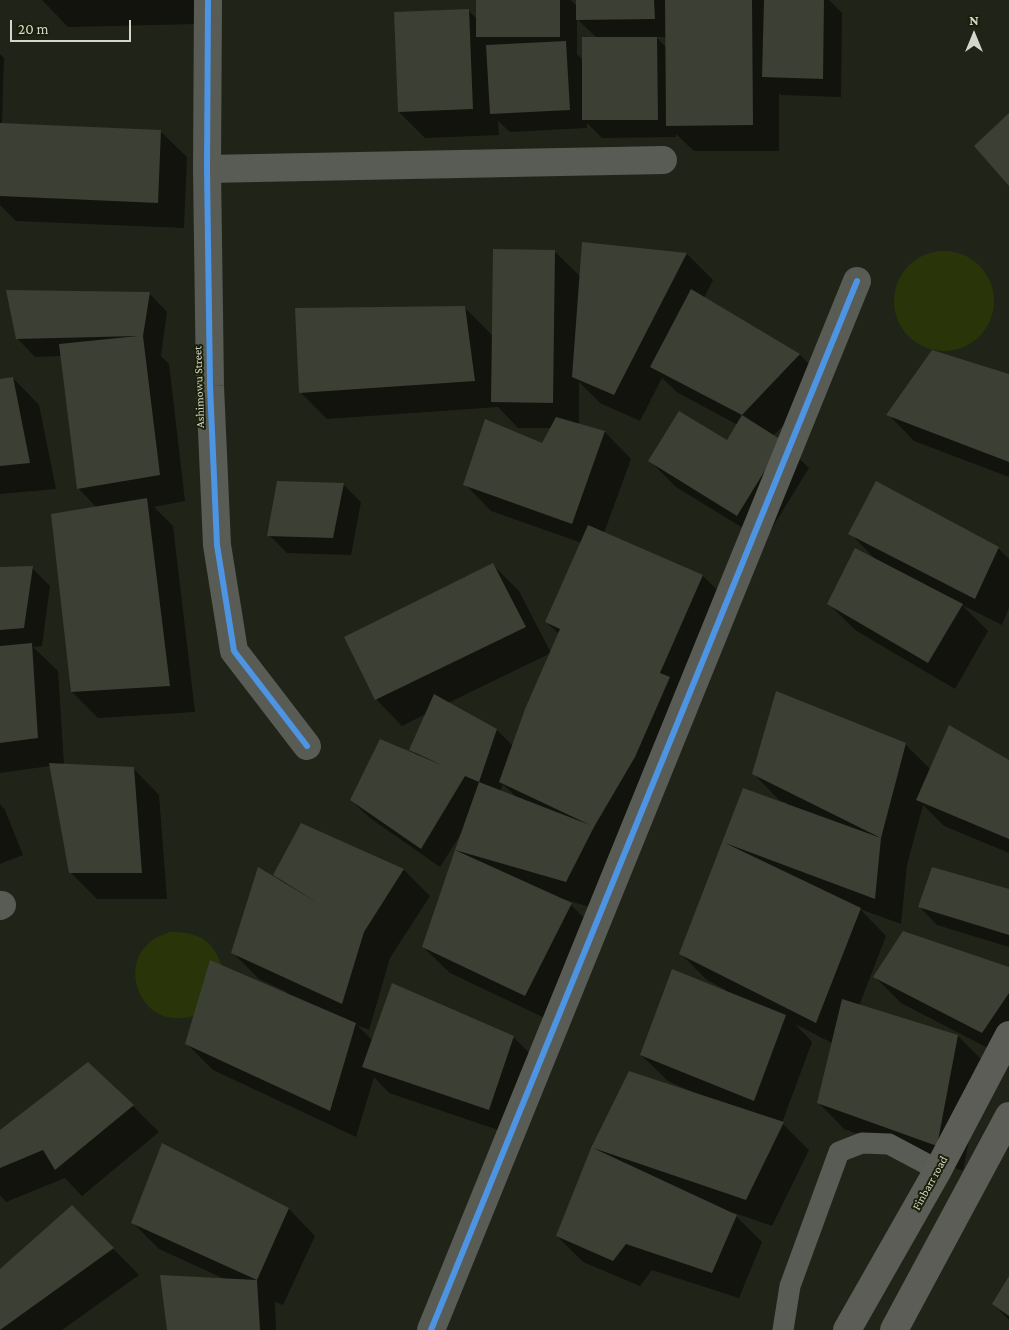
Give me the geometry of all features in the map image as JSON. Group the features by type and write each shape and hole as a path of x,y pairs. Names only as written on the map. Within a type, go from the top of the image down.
{"main road":[{"name":"Finbarr road","path":"847,1330 938,1170 1009,1035"},
{"path":"894,1330 1009,1116"}],"street":[{"name":"Ashimowu Street","path":"208,0 207,169 210,386 217,545 234,651 307,746"},
{"path":"207,169 663,160"},
{"path":"431,1330 857,282"}],"lane":[{"path":"783,1330 790,1286 839,1152 862,1143 889,1144 938,1170"}],"green space":[{"path":"944,251 963,254 980,265 991,282 994,301 991,320 980,337 963,348 944,351 925,348 908,337 897,320 894,301 897,282 908,265 925,254"},
{"path":"170,932 190,934 205,940 215,952 223,970 194,1016 174,1018 157,1013 141,997 137,986 136,964 140,954 152,940"}],"building":[{"path":"476,0 560,0 560,37 476,37"},
{"path":"576,0 654,0 655,19 576,20"},
{"path":"665,0 752,0 753,125 666,126"},
{"path":"764,0 824,0 823,79 762,77"},
{"path":"469,9 473,109 398,112 394,12"},
{"path":"582,37 657,37 658,120 582,120"},
{"path":"566,41 570,110 490,114 486,45"},
{"path":"1009,113 1009,186 974,146"},
{"path":"0,123 161,130 158,203 0,196"},
{"path":"582,242 687,253 614,395 572,377"},
{"path":"493,249 555,250 553,403 491,402"},
{"path":"691,289 800,354 742,415 650,367"},
{"path":"6,290 150,292 143,336 160,475 77,489 59,344 138,336 16,339"},
{"path":"465,306 475,381 299,393 295,308"},
{"path":"932,350 1009,374 1009,462 886,415"},
{"path":"13,377 30,463 0,466 0,379"},
{"path":"679,411 727,440 742,415 783,441 737,516 648,461"},
{"path":"556,417 605,431 572,524 463,485 485,419 542,443"},
{"path":"277,481 344,483 333,538 267,536"},
{"path":"876,481 999,547 975,599 848,534"},
{"path":"147,498 170,686 71,692 51,514"},
{"path":"588,525 703,575 660,673 670,677 635,757 594,827 566,882 455,850 479,782 590,825 499,782 525,709 560,629 545,622"},
{"path":"855,548 963,604 928,663 827,604"},
{"path":"493,563 526,627 375,700 344,637"},
{"path":"33,566 24,628 0,630 0,567"},
{"path":"32,643 38,738 0,743 0,646"},
{"path":"776,691 906,743 881,838 752,774"},
{"path":"434,694 497,729 479,782 465,776 421,849 350,800 380,739 444,766 409,750"},
{"path":"949,725 1009,760 1009,839 916,800"},
{"path":"49,763 134,767 142,873 69,873"},
{"path":"743,788 881,838 875,899 725,843 861,908 816,1023 679,954"},
{"path":"301,823 404,869 364,932 342,1004 231,953 258,867 318,903 273,875"},
{"path":"455,850 572,903 525,996 422,947"},
{"path":"932,867 1009,889 1009,935 918,907"},
{"path":"903,931 1009,967 1009,993 982,1033 873,977"},
{"path":"210,960 356,1023 330,1111 185,1044"},
{"path":"672,969 786,1015 754,1101 640,1055"},
{"path":"392,983 514,1036 489,1110 362,1067"},
{"path":"842,999 958,1035 937,1146 817,1103"},
{"path":"88,1062 134,1105 55,1170 43,1150 0,1168 0,1130"},
{"path":"629,1071 784,1122 746,1200 593,1148 737,1215 712,1273 626,1244 613,1261 556,1236 591,1148"},
{"path":"162,1143 289,1208 257,1280 131,1223"},
{"path":"72,1205 114,1248 0,1330 0,1269"},
{"path":"160,1275 257,1280 260,1330 167,1330"},
{"path":"1009,1276 1009,1316 992,1304"}],"cycle path":[{"path":"208,0 207,169 210,386 217,545 234,651 307,746"},
{"path":"431,1330 857,281"}]}
